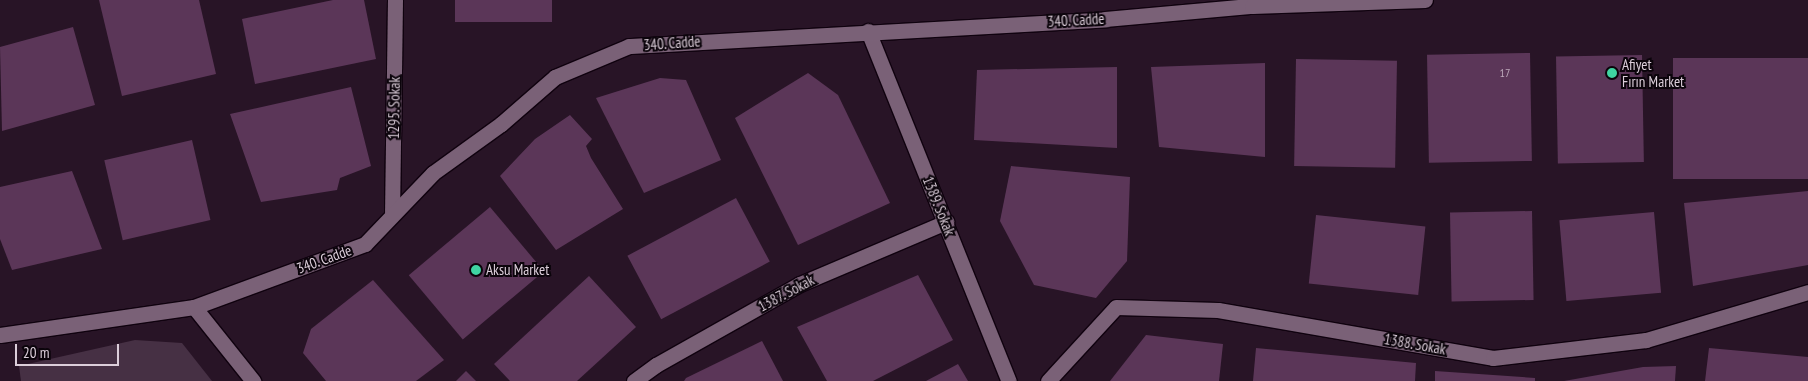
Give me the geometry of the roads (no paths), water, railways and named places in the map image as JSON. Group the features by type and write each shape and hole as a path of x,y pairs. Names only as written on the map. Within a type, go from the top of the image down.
{"street":[{"name":"1295. Sokak","path":"392,215 395,0"},
{"name":"340. Cadde","path":"0,335 194,307 365,244 433,173 501,124 555,77 630,46 868,30 1105,19 1252,6 1425,0"},
{"name":"1389. Sokak","path":"868,30 1009,381"},
{"name":"1387. Sokak","path":"634,381 656,365 800,284 946,222"},
{"name":"1388. Sokak","path":"1048,381 1116,307 1218,310 1493,358 1646,340 1808,292"},
{"path":"194,307 253,381"}],"place":[{"name":"Afiyet Fırın Market","path":"1612,73"},
{"name":"Aksu Market","path":"476,270"}]}
